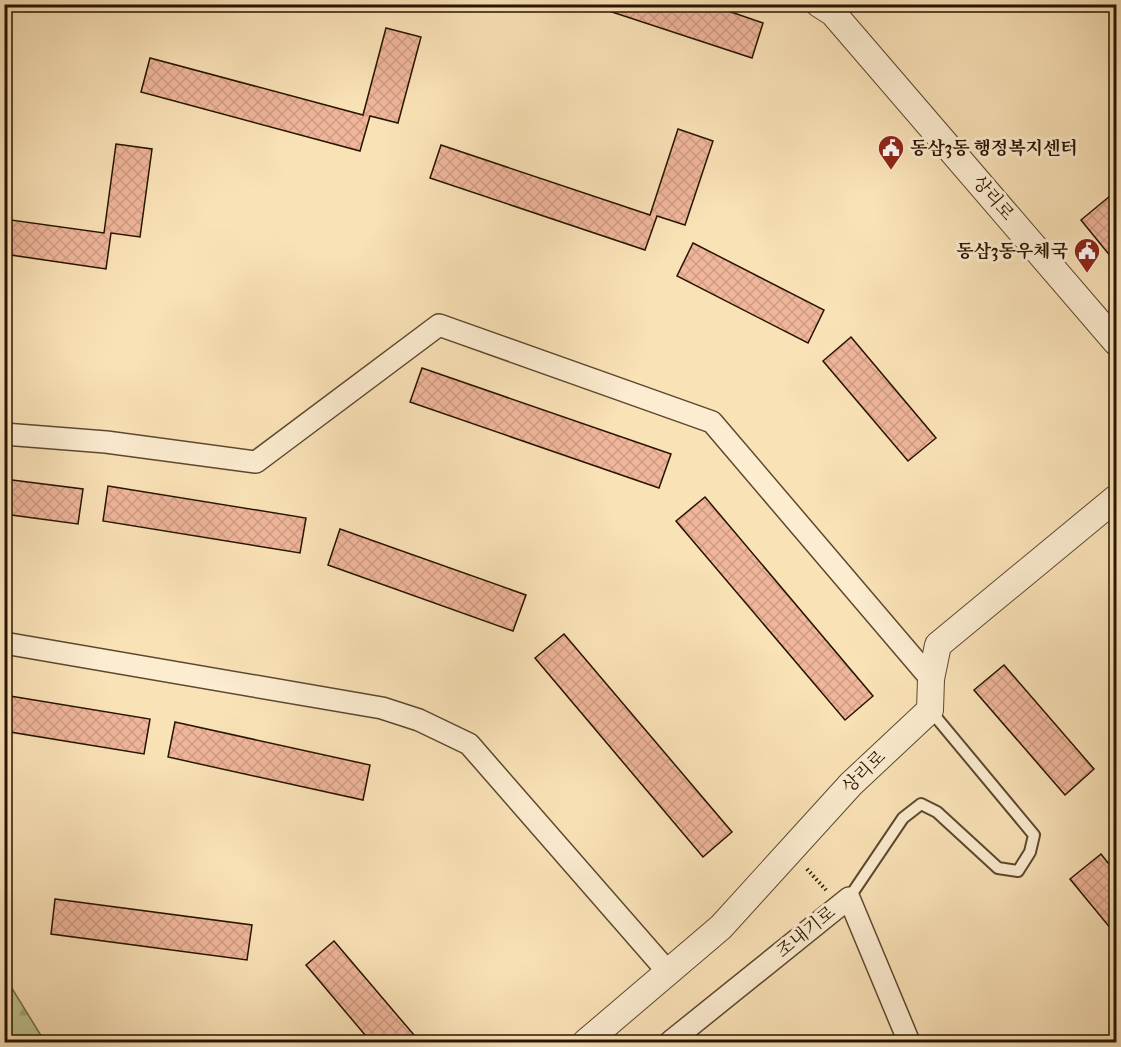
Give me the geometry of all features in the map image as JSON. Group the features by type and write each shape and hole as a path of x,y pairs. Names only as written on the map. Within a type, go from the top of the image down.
{"street":[{"name":"상리로","path":"819,4 833,13 1116,342"},
{"path":"4,434 106,442 256,462 439,325 712,422 931,679"},
{"path":"930,710 931,679 938,645 1116,498"},
{"path":"4,643 382,708 419,720 469,744 669,972"},
{"name":"상리로","path":"586,1042 721,927 851,784 930,710"},
{"name":"조내기로","path":"670,1042 844,902 909,1042"}],"lane":[{"path":"844,902 903,818 921,804 937,812 998,868 1018,871 1030,852 1034,835 930,710"}],"path":[{"path":"790,850 844,902"}],"green space":[{"path":"5,977 45,1042 5,1042"}],"building":[{"path":"615,4 708,4 763,23 752,58 612,12"},
{"path":"386,28 421,37 398,123 370,116 360,151 141,92 150,58 363,115"},
{"path":"678,129 713,141 685,225 657,216 645,250 430,178 441,145 650,215"},
{"path":"116,144 152,149 140,237 111,233 106,269 4,254 4,219 104,233"},
{"path":"1110,196 1116,204 1116,263 1081,220"},
{"path":"693,243 824,310 808,343 677,276"},
{"path":"851,337 936,438 908,461 823,361"},
{"path":"422,368 671,454 659,488 410,402"},
{"path":"4,479 83,489 78,524 4,514"},
{"path":"108,486 306,518 300,553 103,521"},
{"path":"705,497 873,696 845,720 676,521"},
{"path":"340,529 526,595 513,631 328,565"},
{"path":"564,634 732,832 703,857 535,658"},
{"path":"1004,665 1094,769 1065,795 974,690"},
{"path":"4,695 150,719 144,754 4,731"},
{"path":"175,722 370,765 363,800 168,757"},
{"path":"1101,854 1116,873 1116,935 1070,879"},
{"path":"55,899 252,925 247,960 51,934"},
{"path":"334,941 420,1042 371,1042 306,965"}],"place":[{"name":"동삼3동 행정복지센터","path":"891,171"},
{"name":"동삼3동우체국","path":"1087,274"}]}
